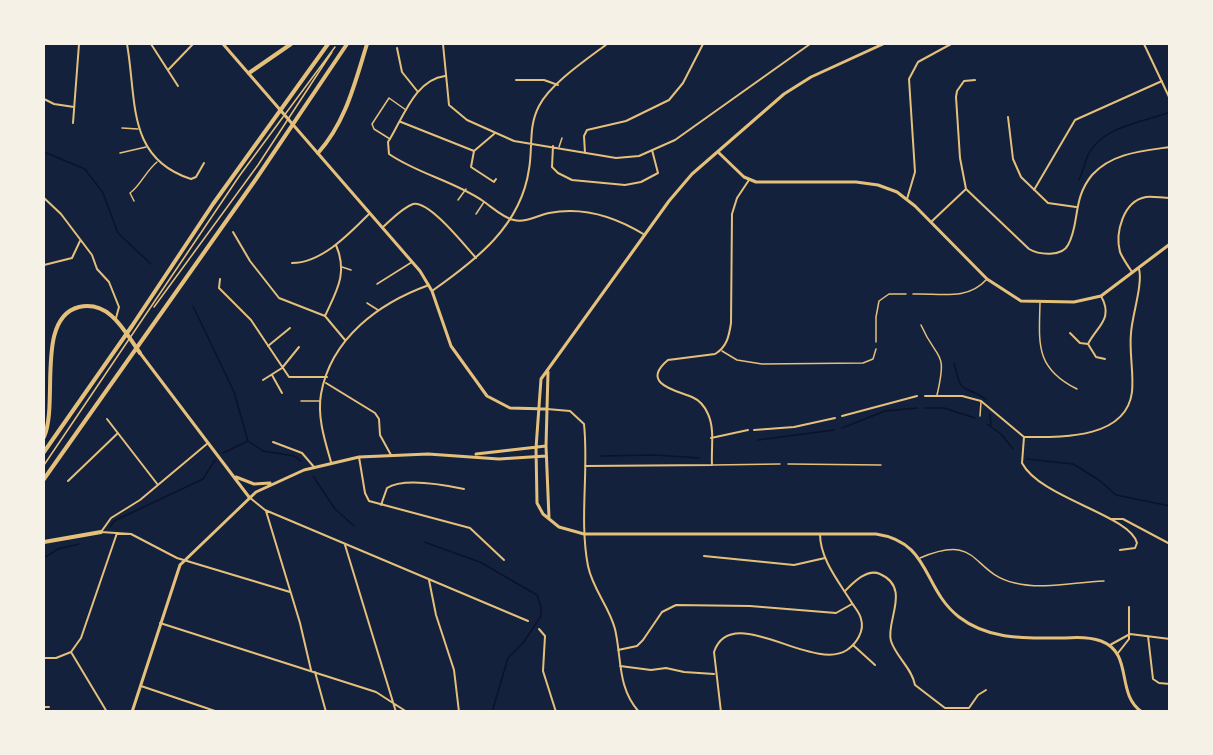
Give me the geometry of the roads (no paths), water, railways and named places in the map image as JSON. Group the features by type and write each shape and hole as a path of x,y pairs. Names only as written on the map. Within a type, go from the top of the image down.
{"main road":[{"path":"249,73 291,44"},
{"path":"44,452 213,204 328,44"},
{"path":"44,479 132,351 256,179 347,44"},
{"path":"318,153 336,129 345,110 366,44"},
{"path":"44,437 51,400 52,338 59,322 72,310 90,306 106,310 116,319 140,353"},
{"path":"44,542 101,532"}],"street":[{"path":"74,123 79,44"},
{"path":"127,44 139,129 146,147 157,162 191,179 196,177 204,164"},
{"path":"151,44 178,86"},
{"path":"184,44 188,48"},
{"path":"169,69 193,44"},
{"path":"223,44 412,262 432,291 451,346 488,396 510,408 570,411 580,418 585,432 584,534 594,589 612,621 626,693 639,711"},
{"path":"443,44 450,107 494,134 530,144 624,159 675,140 810,44"},
{"path":"432,291 476,258 512,220 527,183 533,122 539,106 558,85 606,44"},
{"path":"585,153 584,136 587,130 626,121 669,100 683,83 703,44"},
{"path":"883,44 797,84 680,187 541,379 536,448 537,503 549,518 565,530 584,534 876,534 892,537 909,545 920,558 935,590 946,605 961,619 981,630 1014,638 1092,638 1110,645 1118,653 1122,664 1128,697 1142,711"},
{"path":"907,198 915,172 909,79 918,62 951,44"},
{"path":"1144,44 1170,99"},
{"path":"397,48 402,72 418,92"},
{"path":"446,76 434,78 418,92 406,110 390,139 388,152 396,159 466,189 512,220 522,220 555,212 604,215 619,219 645,235"},
{"path":"516,80 544,80 558,85"},
{"path":"975,80 964,81 956,97 960,158 966,189 1029,249 1040,253 1059,253 1067,247 1076,207 1085,186 1103,165 1127,155 1170,147"},
{"path":"1034,190 1075,120 1162,81"},
{"path":"44,99 54,105 74,107"},
{"path":"1008,117 1013,159 1022,177 1048,203 1076,207"},
{"path":"401,122 474,151"},
{"path":"494,134 474,151 471,162 473,169 494,182 496,179"},
{"path":"553,146 552,167 564,177 585,182 625,185 641,182 658,173 652,150"},
{"path":"718,152 749,180 773,183 867,183 887,188 907,198 987,279 1016,299 1074,302 1101,296 1170,244"},
{"path":"585,466 712,465 711,423 704,407 691,397 668,390 660,381 659,374 668,360 709,356 721,350 728,339 731,323 732,214 737,198 749,180"},
{"path":"931,222 966,189"},
{"path":"44,198 61,214 92,255 97,269 115,291 119,307 116,319"},
{"path":"1132,272 1120,249 1120,229 1124,214 1140,199 1170,198"},
{"path":"383,227 411,205 423,205 476,258"},
{"path":"292,263 302,262 336,245 370,213"},
{"path":"233,232 250,261 279,298 325,316 345,340"},
{"path":"44,265 72,258 80,241"},
{"path":"325,316 336,291 342,267 336,245"},
{"path":"925,396 937,395 981,401 1024,437 1055,436 1100,430 1116,420 1127,408 1131,393 1131,333 1139,281 1138,268"},
{"path":"220,279 218,283 223,292 251,320 282,368 292,378 327,378"},
{"path":"331,462 322,428 321,401 325,382 345,340 379,311 404,295 429,285"},
{"path":"1088,344 1104,323 1105,303 1101,296"},
{"path":"268,346 290,328"},
{"path":"1070,333 1080,343 1088,344"},
{"path":"1088,344 1096,357 1105,359"},
{"path":"263,380 282,368 299,347"},
{"path":"140,353 249,497 265,510 528,621"},
{"path":"548,372 546,456 549,518"},
{"path":"272,375 282,393"},
{"path":"325,382 375,413 379,419 380,435 391,455"},
{"path":"842,416 917,396"},
{"path":"754,430 794,427 835,418"},
{"path":"107,419 158,485"},
{"path":"711,438 748,430"},
{"path":"68,481 118,433"},
{"path":"1024,437 1022,463 1031,475 1073,502 1128,529 1136,539 1135,548 1120,550"},
{"path":"101,532 111,518 140,500 209,442"},
{"path":"273,442 297,450 314,467"},
{"path":"132,711 160,623 184,559 249,497 273,483 314,467 359,457 473,455 546,446"},
{"path":"473,455 499,459 546,456"},
{"path":"359,457 364,493 369,501 470,528 504,560"},
{"path":"234,476 254,484 273,483"},
{"path":"381,505 387,488 395,484 437,483 464,489"},
{"path":"265,510 326,711"},
{"path":"1110,519 1123,519 1170,544"},
{"path":"101,532 137,536 177,558 290,592"},
{"path":"44,658 56,658 71,652 81,638 117,532"},
{"path":"721,711 715,674 714,648 722,638 735,633 753,634 822,656 834,656 853,645 859,636 862,622 825,558 820,534"},
{"path":"345,544 396,711"},
{"path":"704,556 794,566 825,558"},
{"path":"845,591 864,575 872,572 883,575 896,597 891,641 914,677 915,686 943,706 969,708 978,695 986,690"},
{"path":"429,580 454,670 459,711"},
{"path":"618,650 637,646 662,612 676,605 750,606 836,613 852,604"},
{"path":"1118,653 1130,634 1129,607"},
{"path":"160,623 376,692 407,711"},
{"path":"539,629 545,636 543,671 556,711"},
{"path":"1110,645 1130,634 1170,639"},
{"path":"1148,636 1153,679 1159,683 1170,684"},
{"path":"853,645 875,664"},
{"path":"71,652 107,711"},
{"path":"620,666 666,668 715,674"},
{"path":"140,686 219,711"},
{"path":"44,707 49,707"}],"lane":[{"path":"151,309 170,288 258,165 337,44"},
{"path":"44,465 126,347 240,175 335,47"},
{"path":"390,139 374,129 372,124 389,98 406,110"},
{"path":"122,128 139,129"},
{"path":"559,147 562,138"},
{"path":"120,153 146,147"},
{"path":"134,201 130,193 136,189 146,170 157,162"},
{"path":"458,200 466,189"},
{"path":"476,214 485,202"},
{"path":"377,284 412,262"},
{"path":"342,267 351,270"},
{"path":"914,294 959,295 975,290 987,279"},
{"path":"876,342 876,317 879,301 889,294 906,294"},
{"path":"1040,302 1039,348 1042,359 1058,377 1077,389"},
{"path":"367,303 379,311"},
{"path":"921,325 941,357 942,372 937,395"},
{"path":"721,350 737,360 762,364 863,363 873,359 876,350"},
{"path":"301,401 321,401"},
{"path":"980,416 981,401"},
{"path":"712,465 780,464"},
{"path":"788,464 881,465"},
{"path":"920,558 941,550 962,549 1004,579 1018,584 1104,581"}],"waterway":[{"path":"1079,180 1089,153 1105,136 1115,130 1170,112"},
{"path":"44,152 85,169 103,193 118,233 151,264"},
{"path":"193,306 234,392 248,441 263,451 294,456 301,461"},
{"path":"954,363 961,385 986,399"},
{"path":"842,428 885,411 917,408"},
{"path":"925,408 944,408 975,418"},
{"path":"990,414 991,425"},
{"path":"987,424 1001,434 1013,449"},
{"path":"758,440 834,430"},
{"path":"223,453 248,441"},
{"path":"601,456 655,455 700,458"},
{"path":"1027,459 1073,464 1099,480 1116,495 1170,506"},
{"path":"110,527 114,521 203,479 215,460"},
{"path":"313,476 335,509 354,526"},
{"path":"424,542 480,562 537,595 541,616 523,643 508,658 492,712"},
{"path":"44,558 58,549 79,544"}]}
